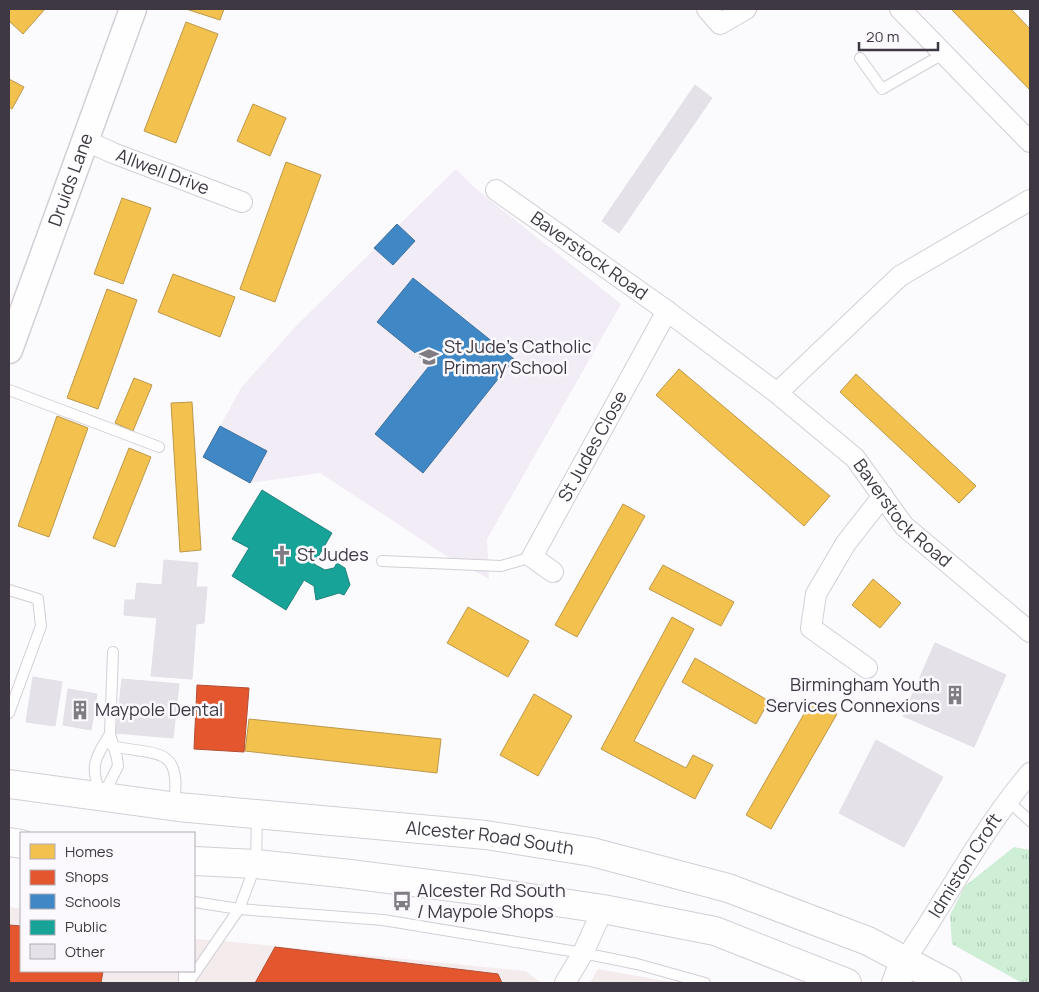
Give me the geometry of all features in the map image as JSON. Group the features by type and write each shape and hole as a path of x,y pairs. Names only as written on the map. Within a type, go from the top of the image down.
{"highway":[{"name":"Alcester Road South","path":"9,784 174,807 486,836 592,852 728,888 868,940 901,972 947,983"},
{"path":"195,861 256,864 466,889 603,909 715,931 847,983"}],"street":[{"name":"Druids Lane","path":"9,350 133,9"},
{"path":"707,9 720,24 746,9"},
{"path":"900,9 1030,142"},
{"name":"Allwell Drive","path":"84,140 113,153 242,202"},
{"name":"Baverstock Road","path":"496,190 667,311 777,393 855,458 904,526 1030,632"},
{"path":"777,393 900,276 1030,200"},
{"name":"St Judes Close","path":"532,557 667,311"},
{"path":"867,668 811,628 816,594 846,543 883,496"},
{"path":"532,557 553,572"},
{"name":"Idmiston Croft","path":"901,972 971,853 1007,800 1030,772"},
{"path":"565,983 603,909"}],"lane":[{"path":"860,58 882,89 943,54"},
{"path":"9,390 159,447"},
{"path":"382,561 501,566 532,557"},
{"path":"9,590 38,599 41,626 9,713"},
{"path":"103,797 118,766 118,758 112,746 110,734 113,652"},
{"path":"103,797 96,783 93,771 94,760 110,734"},
{"path":"112,746 159,754 167,759 172,765 176,777 174,807"},
{"path":"1007,800 1030,821"},
{"path":"188,983 239,909 256,864 257,814"},
{"path":"195,902 239,909 382,920 582,953 638,964 705,983"}],"shaded area":[{"name":"St Jude's Catholic Primary School","path":"456,169 476,189 621,304 487,539 489,579 445,555 320,473 250,483 203,457 241,388 296,326"},
{"path":"9,907 20,909 20,972 195,972 195,939 526,971 541,983 9,983"},
{"path":"598,969 676,983 590,983"}],"green space":[{"path":"1014,847 1030,850 1030,983 1022,983 952,944 950,915 965,886"}],"building: Homes":[{"path":"9,9 45,9 23,34 9,21"},
{"path":"186,9 224,9 220,20"},
{"path":"951,9 1011,9 1030,29 1030,90"},
{"path":"186,22 218,34 176,143 144,131"},
{"path":"9,79 24,87 12,109 9,107"},
{"path":"253,104 286,118 270,156 237,141"},
{"path":"286,162 321,175 275,302 240,289"},
{"path":"122,198 151,208 123,284 94,274"},
{"path":"173,274 235,297 220,337 158,312"},
{"path":"107,289 137,300 98,409 67,398"},
{"path":"679,369 830,496 804,526 656,395"},
{"path":"856,374 976,486 959,503 840,392"},
{"path":"134,378 152,385 133,431 115,423"},
{"path":"192,402 201,550 180,552 171,403"},
{"path":"57,416 88,428 49,537 18,526"},
{"path":"129,448 151,457 115,547 93,538"},
{"path":"623,504 645,516 577,637 555,625"},
{"path":"663,565 734,602 721,626 649,589"},
{"path":"873,579 901,603 880,628 852,605"},
{"path":"468,607 529,641 508,677 447,643"},
{"path":"672,617 694,629 634,741 686,768 693,755 713,765 695,799 601,749"},
{"path":"695,658 769,701 756,724 682,682"},
{"path":"534,694 572,716 538,776 500,755"},
{"path":"812,700 837,714 771,829 746,815"},
{"path":"249,719 441,739 437,773 245,751"}],"building: Shops":[{"path":"197,685 249,688 244,752 194,749"},
{"path":"9,925 20,926 20,972 103,972 101,983 9,983"},
{"path":"275,947 498,974 502,983 255,983"}],"building: Schools":[{"path":"397,224 415,241 393,265 374,248"},
{"path":"413,278 514,359 423,473 375,434 430,365 377,322"},
{"path":"220,426 267,451 250,483 203,457"}],"building: Public":[{"name":"St Judes","path":"262,490 332,533 314,564 325,570 334,568 337,563 345,568 350,585 344,595 339,593 316,600 314,586 304,580 286,610 232,576 249,548 232,539"}],"building: Other":[{"path":"695,85 712,98 619,233 602,221"},
{"path":"164,560 198,563 196,587 207,587 204,623 196,624 192,679 151,676 157,618 124,615 125,600 135,600 137,583 162,585"},
{"name":"Birmingham Youth Services Connexions","path":"935,643 1006,675 974,747 903,716"},
{"path":"33,677 62,682 55,726 26,722"},
{"path":"122,679 179,684 173,738 116,733"},
{"name":"Maypole Dental","path":"68,689 97,694 91,730 63,725"},
{"path":"876,740 943,777 904,847 839,813"}],"place":[{"name":"St Jude's Catholic Primary School","path":"429,357"},
{"name":"St Judes","path":"282,555"},
{"name":"Birmingham Youth Services Connexions","path":"955,695"},
{"name":"Maypole Dental","path":"80,710"},
{"name":"Alcester Rd South / Maypole Shops","path":"402,901"}]}
